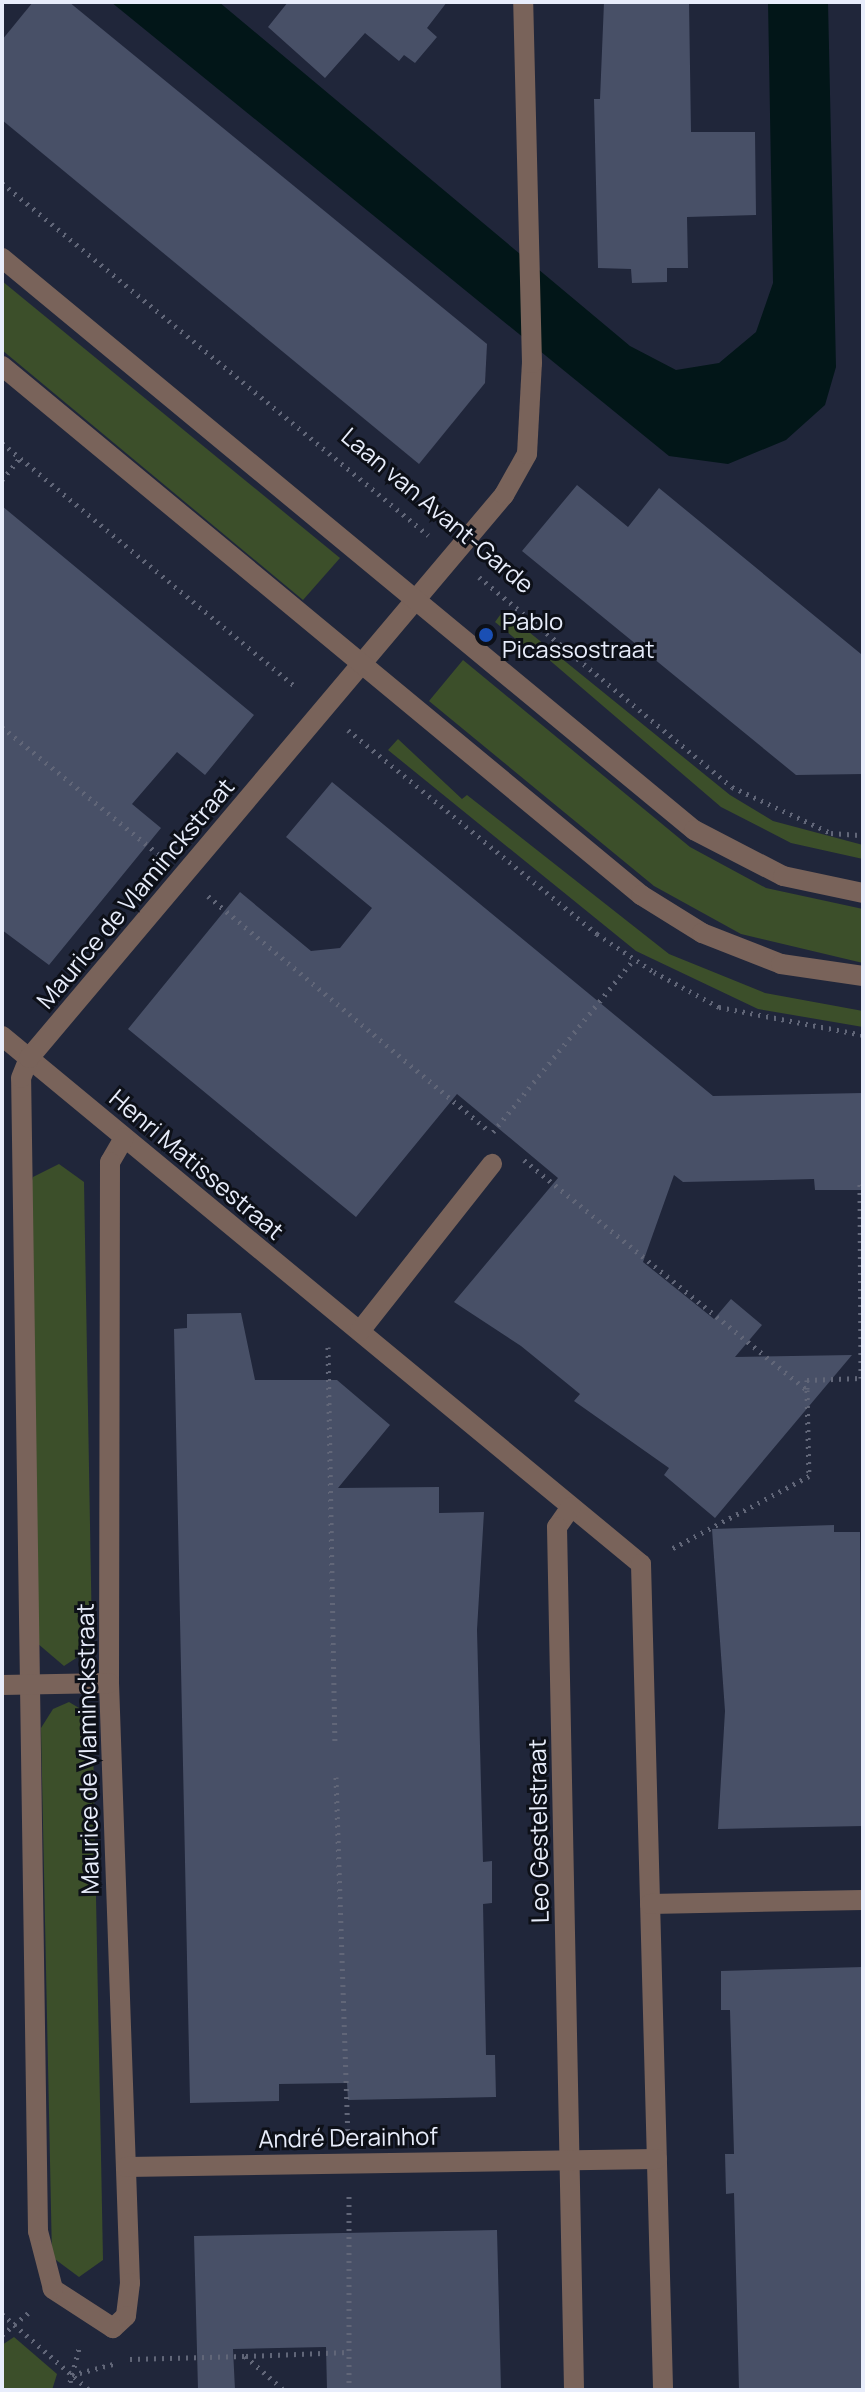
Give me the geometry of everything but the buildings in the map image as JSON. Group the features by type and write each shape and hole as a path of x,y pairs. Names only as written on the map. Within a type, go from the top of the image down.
{"street":[{"path":"363,664 504,495 527,454 532,363 523,2"},
{"path":"2,258 694,830 783,876 863,893"},
{"path":"2,366 669,915 781,964 863,976"},
{"name":"Maurice de Vlaminckstraat","path":"124,1138 110,1162 109,1683 126,2167 126,2316 113,2328 88,2315 53,2289 41,2263 27,1685 21,1078 29,1058 363,664"},
{"name":"Henri Matissestraat","path":"2,1036 641,1564 650,1904"},
{"path":"360,1331 492,1164"},
{"name":"Leo Gestelstraat","path":"571,1507 557,1527 574,2390"},
{"path":"2,1685 109,1683"},
{"path":"663,2390 650,1904 863,1900"},
{"path":"571,2159 657,2159"},
{"name":"André Derainhof","path":"126,2167 571,2159"}],"path":[{"name":"Laan van Avant-Garde","path":"2,183 732,787 831,833 863,835"},
{"path":"2,443 324,710 634,959 719,1007 863,1035"},
{"path":"2,480 20,458"},
{"path":"492,1164 492,1134 634,959"},
{"path":"807,1390 807,1380 861,1378 860,1184"},
{"path":"327,1305 335,1742"},
{"path":"336,1777 349,2163 349,2390"},
{"path":"2,2314 89,2390"},
{"path":"68,2390 88,2315"},
{"path":"72,2375 143,2355 245,2356 349,2352"},
{"path":"245,2356 284,2390"}],"green space":[{"path":"2,281 340,558 303,600 2,350"},
{"path":"503,611 730,795 773,821 863,845 863,859 791,843 721,807 533,646 529,650 495,622"},
{"path":"463,660 690,847 766,888 863,909 863,963 741,934 654,886 429,701"},
{"path":"398,739 462,799 467,795 669,954 765,993 863,1011 863,1027 758,1009 636,951 388,750"},
{"path":"59,1164 84,1182 92,1639 90,1649 64,1666 37,1643 30,1188 33,1177"},
{"path":"69,1702 89,1714 93,1741 103,2260 79,2277 52,2257 41,1728 53,1709"},
{"path":"14,2337 57,2374 52,2390 2,2390 2,2345"}],"shaded area":[{"path":"111,2 219,2 630,346 676,370 719,363 756,332 773,283 768,2 828,2 836,367 825,405 786,440 728,464 669,456"}],"place":[{"name":"Pablo Picassostraat","path":"486,635"}]}
